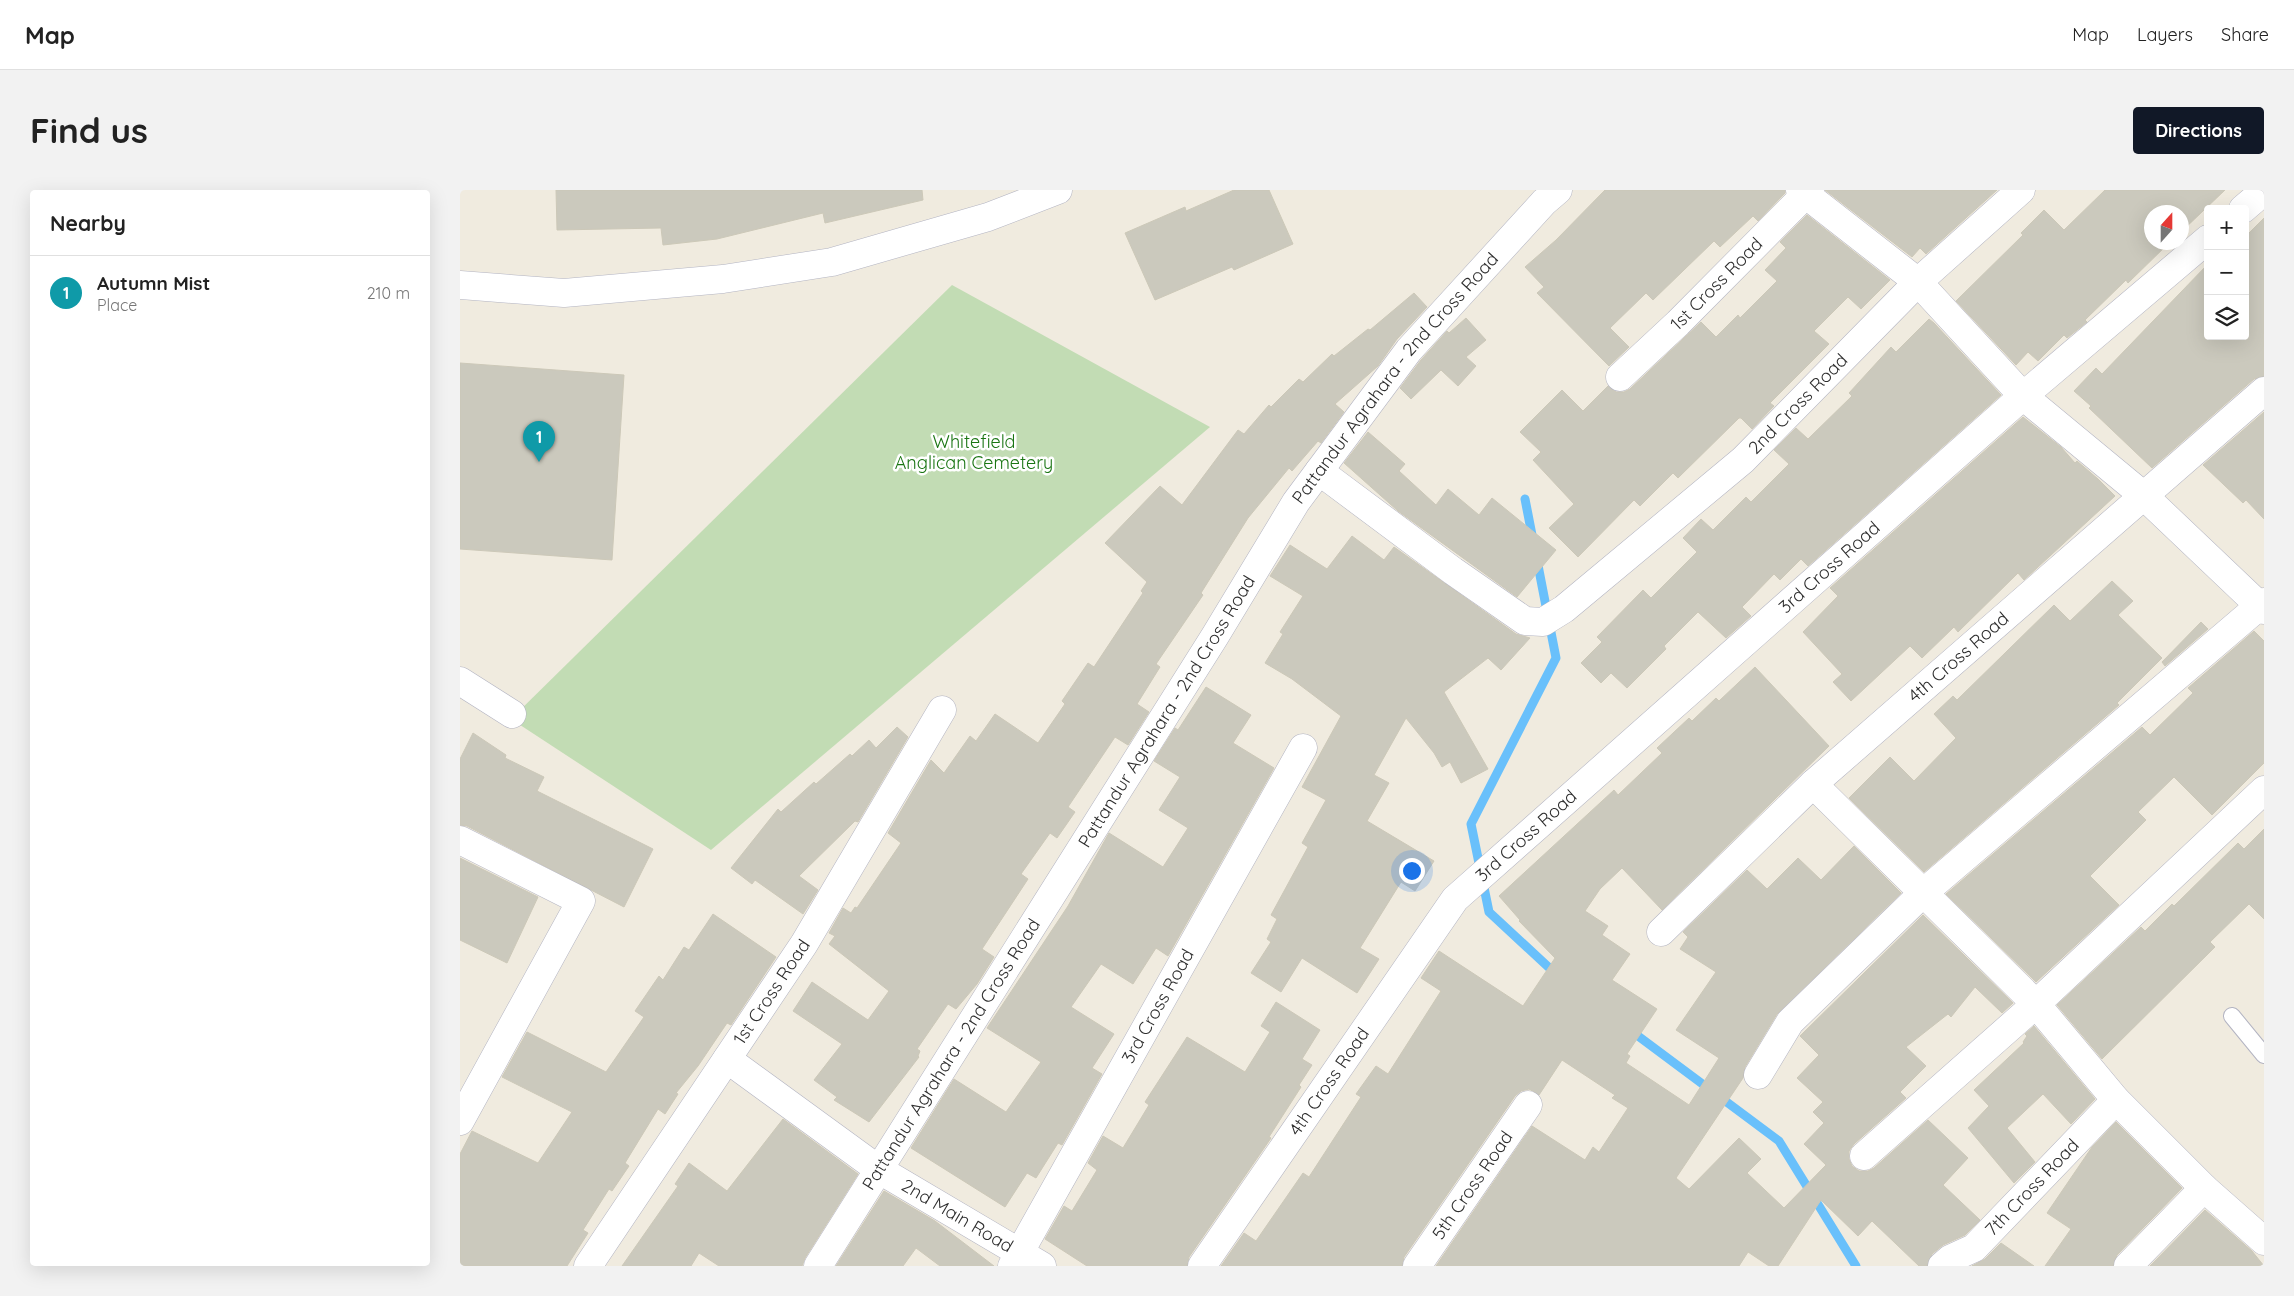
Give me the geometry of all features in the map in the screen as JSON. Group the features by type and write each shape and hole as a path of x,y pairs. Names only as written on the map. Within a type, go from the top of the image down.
{"street":[{"path":"460,285 564,293 723,279 832,262 988,216 1058,190"},
{"name":"Pattandur Agrahara - 2nd Cross Road","path":"818,1266 1215,636 1296,502 1409,350 1544,202 1558,190"},
{"name":"2nd Cross Road","path":"1319,471 1453,571 1525,621 1543,622 1564,608 1743,460 1918,282 2021,190"},
{"path":"2248,205 2264,191"},
{"path":"1758,1075 1790,1022 1923,893 2263,606 2144,496 2023,396 1918,282 1805,192"},
{"name":"1st Cross Road","path":"1620,377 1678,323 1805,192"},
{"name":"3rd Cross Road","path":"1455,899 2023,396 2204,242"},
{"name":"4th Cross Road","path":"1661,932 1813,784 2264,390"},
{"path":"463,692 512,714"},
{"name":"1st Cross Road","path":"588,1266 804,944 942,710"},
{"name":"3rd Cross Road","path":"1025,1261 1304,748"},
{"path":"1813,784 2036,1004 2116,1100 2204,1188 2264,1240"},
{"path":"1864,1156 2036,1004 2264,790"},
{"path":"460,840 581,901 460,1121"},
{"name":"4th Cross Road","path":"1202,1266 1455,899"},
{"name":"2nd Main Road","path":"727,1059 878,1169 1025,1261"},
{"name":"7th Cross Road","path":"1942,1266 1950,1259 1974,1248 2116,1100"},
{"name":"5th Cross Road","path":"1417,1266 1528,1105"},
{"path":"2128,1266 2204,1188"}],"lane":[{"path":"2232,1016 2264,1054"}],"green space":[{"name":"Whitefield Anglican Cemetery","path":"952,285 1210,427 711,850 511,719"}],"building":[{"path":"556,190 922,190 923,200 825,223 823,213 717,239 663,245 661,228 557,230"},
{"path":"1234,190 1269,190 1293,244 1234,270 1232,267 1155,300 1125,233 1185,207 1186,211"},
{"path":"1605,190 1785,190 1785,193 1758,221 1753,216 1720,247 1714,241 1653,300 1646,293 1610,328 1629,347 1609,366 1537,293 1544,287 1525,267 1556,240"},
{"path":"1825,190 1997,190 1926,254 1920,248 1912,257"},
{"path":"2105,190 2225,190 2209,205 2204,205 2204,210 2189,224 2189,205 2144,205 2144,250 2162,250 2128,283 2126,280 2085,320 2087,322 2067,338 2064,335 2038,361 2028,352 2016,365 1956,301 2023,235 2021,233 2044,210 2064,230"},
{"path":"1807,215 1890,280 1861,309 1848,297 1814,331 1829,344 1770,403 1774,406 1752,429 1739,418 1678,478 1673,473 1640,506 1634,500 1578,557 1549,528 1574,504 1533,460 1541,452 1520,432 1562,390 1583,411 1608,386 1616,392 1624,392 1630,389 1701,322 1716,337 1738,315 1740,318 1777,281 1765,270 1786,248 1780,242"},
{"path":"2264,218 2264,376 2254,379 2152,468 2089,408 2091,406 2074,391 2096,368 2102,374 2204,268 2204,340 2249,340 2249,233"},
{"path":"1414,293 1427,307 1397,339 1378,366 1335,404 1344,412 1321,443 1318,441 1292,471 1289,468 1248,518 1201,593 1203,595 1156,664 1160,667 1137,704 1149,712 1128,745 1115,737 1068,807 1075,812 1057,838 1050,833 1021,874 1028,879 982,949 994,957 977,984 956,1009 948,1004 917,1049 920,1051 919,1057 869,1122 834,1100 837,1097 814,1080 842,1044 793,1011 812,982 868,1020 889,991 829,944 835,936 829,933 843,908 851,913 855,907 857,908 901,843 888,833 931,760 944,773 970,736 976,741 995,714 1038,743 1065,704 1062,701 1088,663 1094,667 1143,593 1141,591 1147,582 1105,543 1160,486 1182,505 1238,430 1244,434 1269,405 1271,407 1299,379 1303,382 1332,354 1334,356 1368,329 1370,330"},
{"path":"1466,318 1486,340 1466,357 1476,366 1458,386 1441,370 1411,399 1400,388 1421,360 1447,331 1449,333"},
{"path":"1929,319 2001,395 1808,566 1801,559 1780,580 1774,574 1742,607 1751,616 1726,638 1698,612 1664,646 1666,649 1627,688 1611,673 1601,683 1581,663 1602,642 1597,637 1643,590 1651,598 1697,552 1683,538 1701,519 1713,530 1746,497 1751,502 1789,464 1774,450 1796,428 1808,439 1852,396 1849,393 1891,347 1896,352"},
{"path":"460,363 624,375 612,560 460,549"},
{"path":"2264,412 2264,519 2246,500 2243,503 2203,465"},
{"path":"2023,417 2061,447 2075,463 2077,461 2115,496 2024,580 2018,573 1958,632 1954,627 1922,658 1910,646 1851,701 1833,682 1842,674 1803,632 1838,596 1830,588"},
{"path":"1368,432 1405,464 1399,471 1436,505 1448,489 1479,515 1492,498 1556,550 1517,597 1398,511 1344,463"},
{"path":"1352,536 1384,560 1394,547 1516,634 1530,638 1501,670 1488,658 1444,692 1488,769 1461,783 1450,762 1442,767 1434,753 1406,718 1374,775 1389,783 1367,821 1434,861 1415,891 1401,882 1360,948 1379,959 1357,993 1302,958 1281,992 1251,973 1271,942 1267,939 1277,919 1271,915 1308,847 1302,843 1326,800 1302,787 1341,716 1292,679 1265,663 1283,634 1280,632 1303,596 1270,576 1290,545 1327,569"},
{"path":"2112,581 2133,601 2118,615 2162,658 2117,703 2119,705 1924,872 1849,798 1890,757 1914,781 1956,738 1934,714 1953,696 1957,700 2054,605 2070,621"},
{"path":"2201,622 2208,629 2165,666 2162,662"},
{"path":"2254,631 2264,641 2264,763 2212,815 2174,777 2138,812 2146,820 2090,876 2119,905 2036,982 1946,894 2142,727 2150,735 2193,693 2188,688"},
{"path":"1755,667 1829,746 1662,910 1622,868 1600,889 1585,911 1608,926 1602,935 1630,954 1612,980 1657,1009 1627,1054 1630,1056 1626,1063 1689,1105 1719,1058 1676,1030 1716,972 1680,949 1688,937 1683,932 1747,870 1767,889 1798,858 1821,880 1854,846 1901,893 1777,1014 1745,1067 1743,1078 1676,1178 1689,1189 1739,1138 1761,1159 1747,1173 1784,1208 1826,1165 1804,1144 1824,1123 1813,1112 1823,1102 1797,1078 1819,1055 1800,1036 1923,915 2013,1003 2002,1013 1975,987 1951,1017 1948,1014 1906,1047 1926,1066 1900,1092 1906,1098 1854,1144 1849,1151 1849,1159 1852,1166 1859,1171 1868,1171 1874,1168 1928,1120 1968,1158 1943,1185 1980,1220 1965,1235 1943,1245 1932,1254 1927,1266 1919,1266 1872,1221 1858,1236 1821,1200 1778,1266 1769,1266 1748,1252 1739,1266 1436,1266 1532,1126 1585,1160 1593,1147 1599,1152 1628,1108 1612,1098 1615,1095 1562,1060 1539,1095 1529,1089 1521,1091 1515,1096 1404,1257 1402,1266 1221,1266 1244,1233 1256,1241 1303,1173 1309,1177 1361,1097 1356,1094 1376,1066 1388,1074 1441,991 1421,978 1439,951 1523,1006 1555,958 1519,921 1499,896 1614,790 1618,795 1662,753 1657,748 1689,718 1692,721 1716,698 1719,701"},
{"path":"1206,687 1251,715 1233,743 1274,768 1168,956 1156,948 1133,984 1101,964 1071,1007 1114,1034 1092,1068 1102,1074 1062,1145 1058,1143 1036,1178 1027,1173 1005,1207 911,1148 954,1079 1006,1112 1041,1062 987,1028 1068,906 1109,833 1163,867 1188,828 1159,810 1180,777 1154,761 1175,728 1178,730"},
{"path":"897,727 908,737 858,822 855,821 799,876 818,890 803,914 755,880 752,884 731,868 778,809 781,812 814,782 816,784 869,740 876,748"},
{"path":"473,733 506,755 505,758 544,777 537,791 653,849 624,907 467,826 460,825 460,759"},
{"path":"2264,829 2264,919 2249,904 2210,942 2215,947 2102,1059 2057,1005 2141,927 2145,931 2172,904 2174,906 2238,843 2244,849"},
{"path":"460,858 538,897 507,963 460,940"},
{"path":"713,914 776,957 731,1025 727,1023 698,1066 676,1093 678,1094 665,1114 658,1109 625,1163 629,1166 612,1191 609,1189 583,1230 588,1233 567,1266 460,1266 460,1154 472,1131 538,1163 572,1112 502,1077 527,1032 606,1072 644,1017 635,1011 659,976 663,980 684,947 689,950"},
{"path":"1276,1002 1320,1030 1302,1059 1312,1065 1299,1085 1301,1087 1269,1137 1271,1138 1189,1257 1187,1266 1087,1266 1045,1239 1064,1206 1072,1211 1097,1170 1088,1163 1103,1136 1123,1148 1149,1105 1145,1102 1187,1037 1245,1072 1270,1032 1261,1026"},
{"path":"2034,1026 2095,1099 2071,1124 2043,1094 2007,1128 2035,1162 2014,1183 1968,1128 1989,1106 1974,1090 2024,1043 2027,1036 2025,1034"},
{"path":"783,1119 858,1174 805,1258 802,1266 719,1266 699,1253 691,1266 622,1266 678,1186 675,1184 689,1163 727,1191"},
{"path":"2116,1122 2182,1188 2117,1255 2113,1266 2045,1266 2071,1229 2047,1213 2092,1147"},
{"path":"884,1191 935,1221 994,1266 940,1266 916,1248 903,1266 836,1266"},
{"path":"2205,1210 2252,1251 2264,1266 2150,1266"},
{"path":"2001,1243 2034,1266 1972,1266 1985,1259"}],"waterway":[{"path":"1525,499 1533,540"},
{"path":"1537,560 1556,658 1471,824 1489,912 1558,976"},
{"path":"1630,1030 1779,1141 1856,1266"}],"place":[{"name":"Autumn Mist","path":"539,462"}]}
